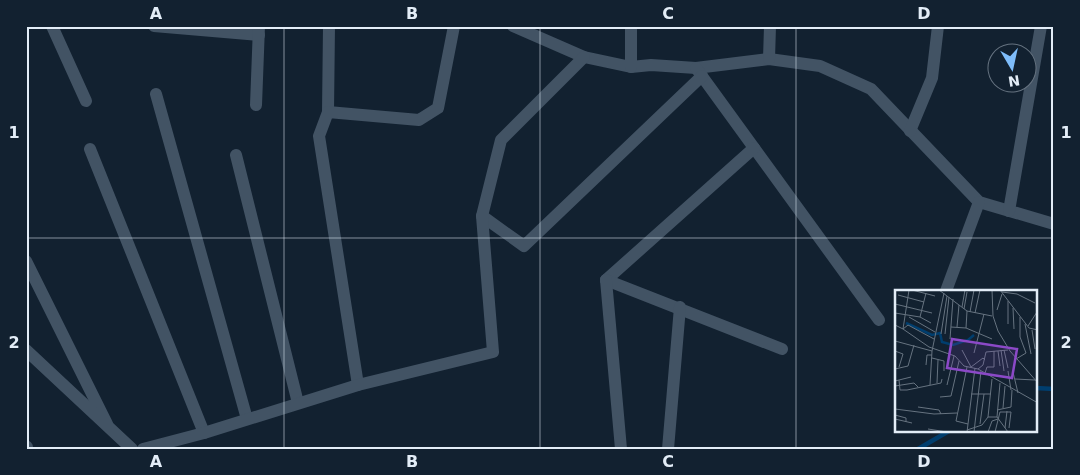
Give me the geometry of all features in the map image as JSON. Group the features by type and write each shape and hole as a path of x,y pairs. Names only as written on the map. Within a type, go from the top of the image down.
{"street":[{"path":"52,26 86,101"},
{"path":"154,26 259,30 256,106"},
{"path":"329,26 328,112 319,136 358,385"},
{"path":"328,112 419,120 438,108 454,26"},
{"path":"513,26 530,30 584,57 632,67 651,65 699,72 769,59 820,66 871,90 978,202 1054,224"},
{"path":"631,26 632,67"},
{"path":"769,59 770,26"},
{"path":"910,131 932,78 938,26"},
{"path":"1009,211 1041,26"},
{"path":"143,449 204,433 358,385 493,352 482,216 501,140 584,57"},
{"path":"482,216 524,246 699,72"},
{"path":"699,72 878,320"},
{"path":"156,94 247,419"},
{"path":"606,280 754,148"},
{"path":"90,149 204,433"},
{"path":"236,154 298,403"},
{"path":"946,290 978,202"},
{"path":"26,261 108,424"},
{"path":"606,280 782,349"},
{"path":"606,280 621,449"},
{"path":"668,449 680,308"},
{"path":"26,350 108,424 132,449"}],"waterway":[{"path":"1038,388 1054,389"},
{"path":"918,449 947,432"}]}
